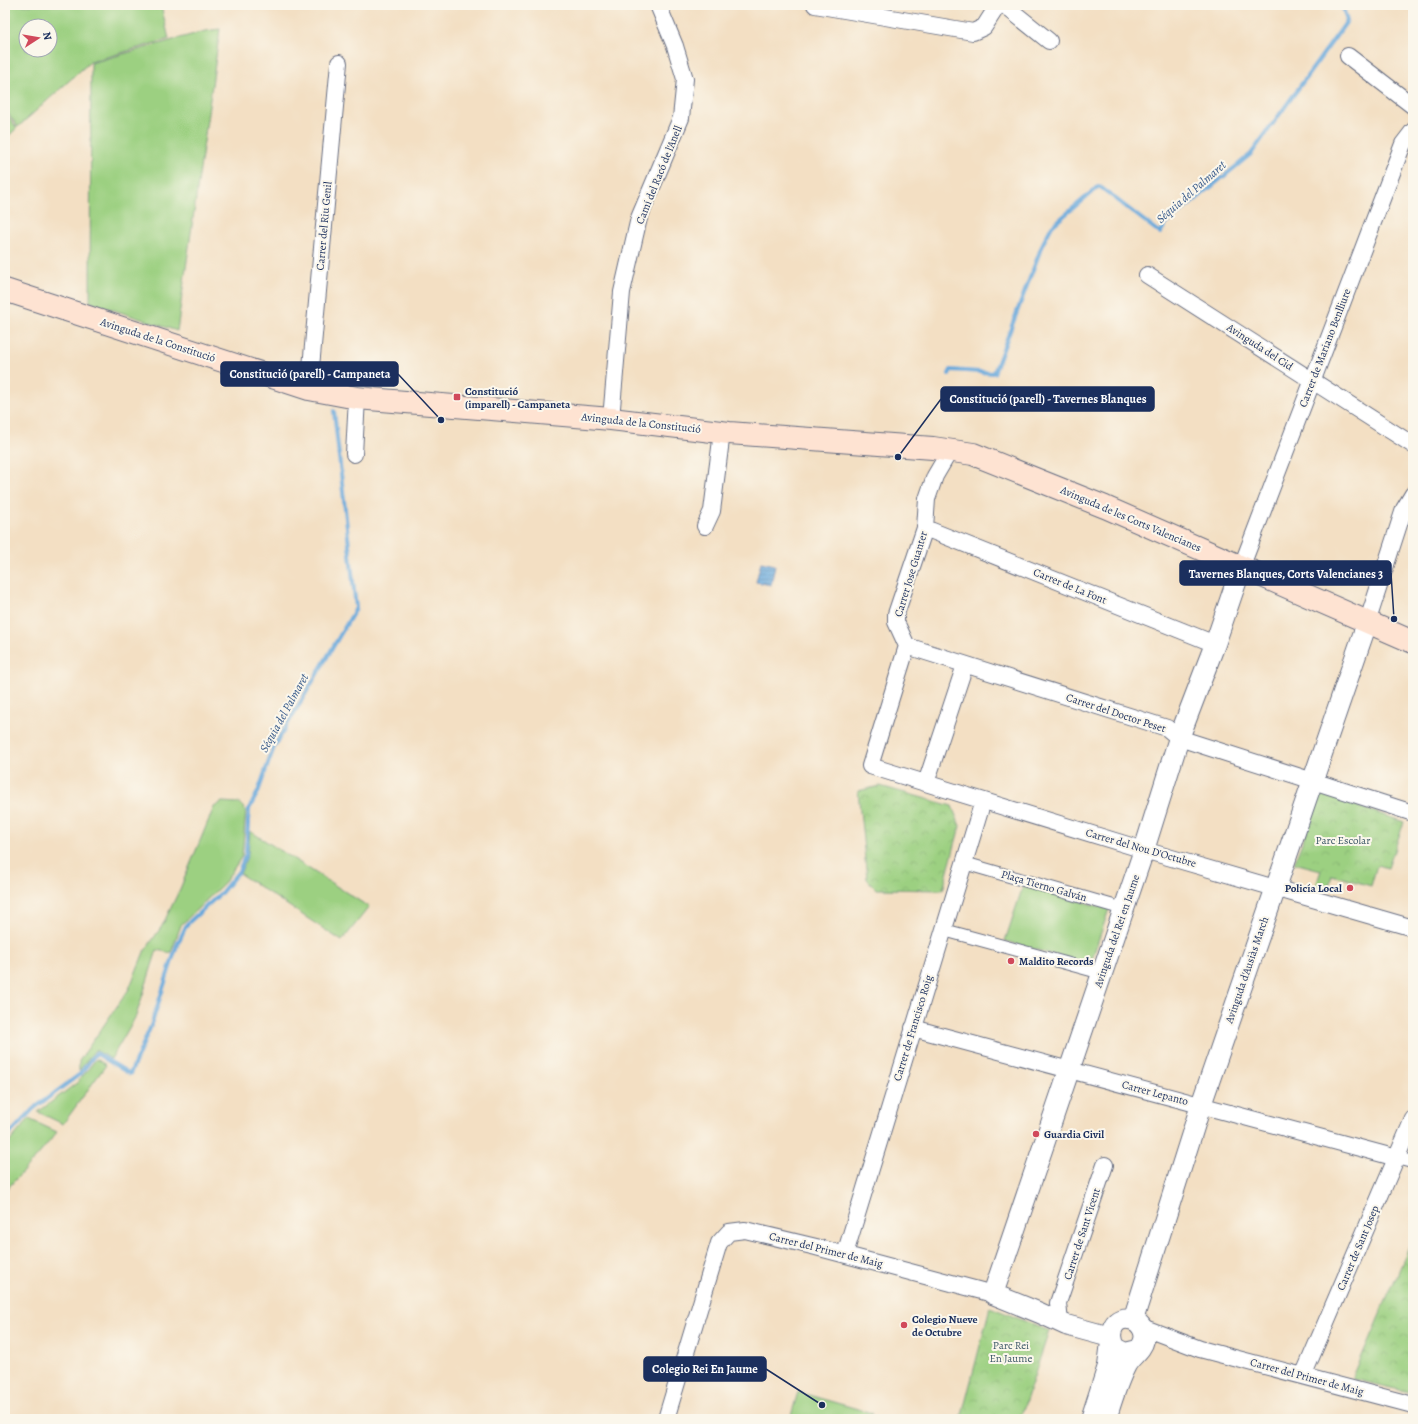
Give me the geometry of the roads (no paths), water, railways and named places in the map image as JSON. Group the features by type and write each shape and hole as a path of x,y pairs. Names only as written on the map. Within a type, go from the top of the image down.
{"main road":[{"name":"Avinguda de la Constitució","path":"5,290 309,388 357,398 611,419 722,432 940,449"},
{"name":"Avinguda de les Corts Valencianes","path":"940,449 973,454 1105,506 1241,568 1413,642"}],"street":[{"name":"Camí del Racó de l'Anell","path":"611,419 622,292 639,218 681,118 685,79 675,46 658,5"},
{"path":"815,5 973,32 984,27 998,5"},
{"path":"1004,5 1049,41"},
{"path":"1348,56 1413,106"},
{"name":"Carrer del Riu Genil","path":"309,388 339,63"},
{"name":"Carrer de Mariano Benlliure","path":"1241,568 1403,144 1413,132"},
{"name":"Avinguda del Cid","path":"1147,275 1413,445"},
{"path":"354,454 357,398"},
{"path":"705,526 712,511 722,432"},
{"name":"Carrer Jose Guanter","path":"907,646 896,622 896,614 925,528 927,499 935,476 945,459 940,449"},
{"path":"1367,623 1404,508 1413,494"},
{"name":"Carrer de La Font","path":"925,528 1215,644"},
{"name":"Avinguda del Rei en Jaume","path":"993,1294 1144,850 1179,738 1215,644 1241,568"},
{"name":"Avinguda d'Ausiàs March","path":"1139,1336 1201,1105 1367,623"},
{"name":"Carrer del Doctor Peset","path":"907,646 1167,728 1179,738 1413,813"},
{"name":"Carrer del Nou D'Octubre","path":"907,646 870,766 983,802 1413,928"},
{"path":"926,783 965,665"},
{"name":"Carrer de Francisco Roig","path":"844,1254 983,802"},
{"name":"Plaça Tierno Galván","path":"964,863 1124,909"},
{"path":"944,930 1102,973"},
{"name":"Carrer Lepanto","path":"913,1028 1397,1158"},
{"name":"Carrer de Sant Josep","path":"1303,1376 1413,1119"},
{"path":"1397,1158 1413,1162"},
{"name":"Carrer de Sant Vicent","path":"1060,1322 1058,1303 1105,1165"},
{"name":"Carrer del Primer de Maig","path":"666,1419 719,1243 729,1232 745,1230 844,1254 993,1294 1060,1322 1111,1340"},
{"path":"1040,1313 1058,1303"},
{"path":"1091,1419 1108,1366 1114,1326 1119,1321 1128,1319 1139,1336"},
{"path":"1111,1340 1115,1348 1125,1353 1139,1336"},
{"path":"1106,1419 1113,1394 1139,1336"},
{"name":"Carrer del Primer de Maig","path":"1139,1336 1156,1344 1200,1349 1413,1405"}],"water":[{"path":"761,562 775,565 771,585 756,582"}],"waterway":[{"name":"Séquia del Palmaret","path":"949,374 951,370 994,373 1043,243 1052,226 1099,186 1160,233 1166,224 1251,154 1347,21 1342,5"},
{"name":"Séquia del Palmaret","path":"5,1139 33,1109 80,1074 96,1053 130,1074 151,1026 177,945 187,924 221,893 239,871 246,854 249,809 258,792 274,747 356,608 334,411"}],"place":[{"name":"Constitució (imparell) - Campaneta","path":"457,397"},
{"name":"Constitució (parell) - Campaneta","path":"441,420"},
{"name":"Constitució (parell) - Tavernes Blanques","path":"898,457"},
{"name":"Tavernes Blanques, Corts Valencianes 3","path":"1394,619"},
{"name":"Policía Local","path":"1350,888"},
{"name":"Maldito Records","path":"1011,961"},
{"name":"Guardia Civil","path":"1036,1134"},
{"name":"Colegio Nueve de Octubre","path":"904,1325"},
{"name":"Colegio Rei En Jaume","path":"822,1405"}],"park label":[{"name":"Parc Escolar","path":"1343,840"},
{"name":"Parc Rei En Jaume","path":"1011,1351"}]}
